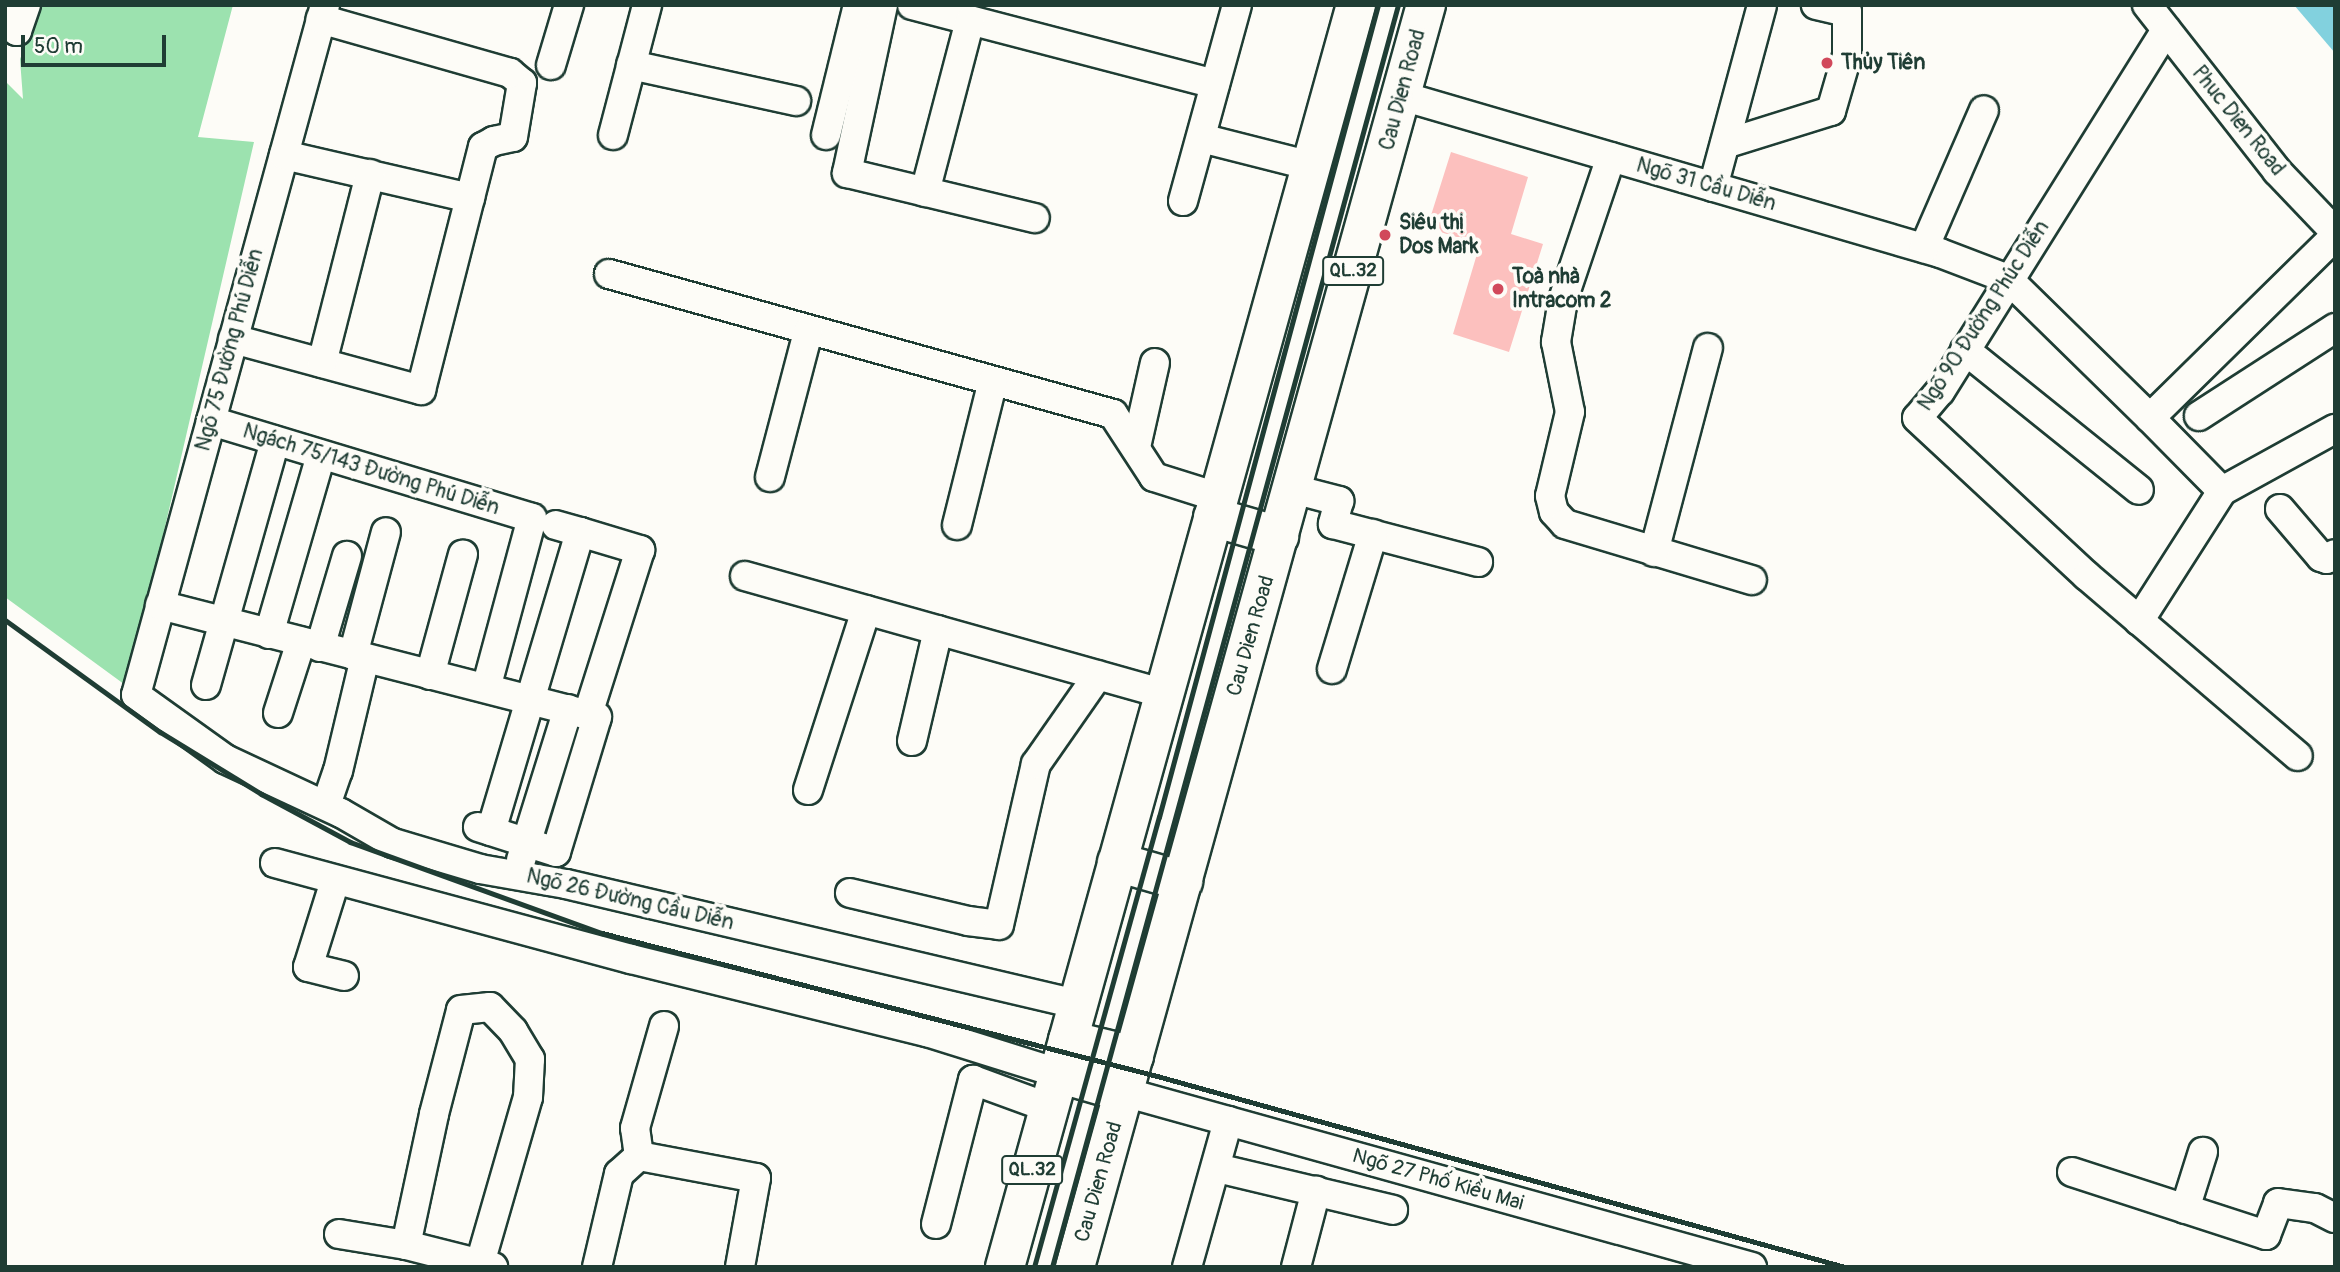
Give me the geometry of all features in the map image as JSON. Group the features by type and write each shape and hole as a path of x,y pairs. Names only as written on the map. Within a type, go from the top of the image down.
{"highway":[{"name":"QL.32","path":"1005,1267 1356,5"},
{"name":"Cau Dien Road","path":"1075,1267 1426,5"},
{"path":"1216,507 1279,536"},
{"path":"1117,862 1182,881"},
{"path":"1063,1056 1129,1074"}],"street":[{"path":"5,19 17,31 26,5"},
{"path":"551,65 569,5"},
{"path":"613,135 647,5"},
{"path":"826,135 858,5"},
{"path":"883,5 847,173 1035,218"},
{"path":"912,5 1215,84"},
{"path":"1182,201 1237,5"},
{"path":"1713,187 1762,5"},
{"path":"1725,144 1831,111 1847,56 1847,12 1816,5"},
{"name":"Phuc Dien Road","path":"2147,5 2277,171 2335,234"},
{"path":"233,339 421,390 483,147 513,137 522,83 510,74 323,12"},
{"name":"Ngõ 75 Đường Phú Diễn","path":"323,12 136,695 225,759 326,805"},
{"path":"925,192 970,20"},
{"name":"Ngõ 90 Đường Phúc Diễn","path":"2166,30 1940,391 1917,418 2087,576 2298,756"},
{"path":"631,65 796,101"},
{"name":"Ngõ 31 Cầu Diễn","path":"1402,96 1924,248 2008,279"},
{"path":"1924,248 1984,110"},
{"path":"1201,138 1312,166"},
{"path":"284,155 470,198"},
{"path":"1611,157 1563,300 1556,342 1570,412 1550,496 1554,512 1564,524 1752,580"},
{"path":"322,363 370,174"},
{"path":"2150,418 2335,234"},
{"path":"609,274 808,332 1113,414 1154,477 1216,507"},
{"path":"2008,279 2222,491"},
{"path":"2199,416 2335,328"},
{"path":"770,477 808,332"},
{"path":"1654,552 1708,348"},
{"path":"1965,350 2139,490"},
{"path":"1136,447 1155,363"},
{"path":"957,525 993,381"},
{"name":"Ngách 75/143 Đường Phú Diễn","path":"211,421 640,550 578,712"},
{"path":"2139,621 2222,491 2335,429"},
{"path":"206,685 275,441"},
{"path":"269,634 321,455"},
{"path":"1293,489 1339,501 1333,523 1478,562"},
{"path":"2280,509 2321,557 2333,555"},
{"path":"486,688 556,525"},
{"path":"526,844 484,829 528,699 556,525"},
{"path":"386,532 338,771 326,805 393,843 480,869 517,874"},
{"path":"1332,669 1373,534"},
{"path":"430,675 463,554"},
{"path":"278,713 311,644 347,556"},
{"path":"745,576 1165,694"},
{"path":"160,605 578,712"},
{"path":"808,790 866,610"},
{"path":"912,741 938,630"},
{"path":"849,893 968,921 999,925 1036,764 1098,675"},
{"name":"Ngõ 26 Đường Cầu Diễn","path":"578,712 526,844 517,874 1063,1056"},
{"path":"275,863 335,881 927,1032 1063,1056"},
{"path":"335,881 308,967 344,976"},
{"path":"339,1234 406,1245 486,1265 528,1097 530,1059 513,1031 490,1007 461,1010 433,1114 406,1245"},
{"path":"639,1156 635,1128 664,1026"},
{"path":"936,1224 973,1080 1063,1056"},
{"name":"Ngõ 27 Phố Kiều Mai","path":"1129,1074 1228,1121 1752,1267"},
{"path":"1188,1267 1228,1121"},
{"path":"2185,1209 2203,1152"},
{"path":"597,1267 620,1174 639,1156"},
{"path":"639,1156 756,1178 740,1267"},
{"path":"1217,1168 1393,1210"},
{"path":"2072,1172 2266,1235 2278,1203 2315,1208 2335,1218"},
{"path":"1296,1267 1316,1191"}],"green space":[{"path":"42,5 233,5 198,137 254,142 128,687 5,597 5,81 23,99 20,59"}],"water":[{"path":"2294,5 2335,5 2335,53"}],"building":[{"name":"Toà nhà Intracom 2","path":"1451,152 1528,177 1511,234 1543,244 1509,352 1453,334 1480,244 1427,228"}],"railway":[{"path":"1034,1267 1159,817 1378,5"},
{"path":"1052,1267 1398,5"},
{"path":"5,620 160,732 261,794 350,842 602,933 1157,1076 1845,1267"}],"place":[{"name":"Thủy Tiên","path":"1827,63"},
{"name":"Siêu thị Dos Mark","path":"1385,235"},
{"name":"Toà nhà Intracom 2","path":"1498,289"}]}
